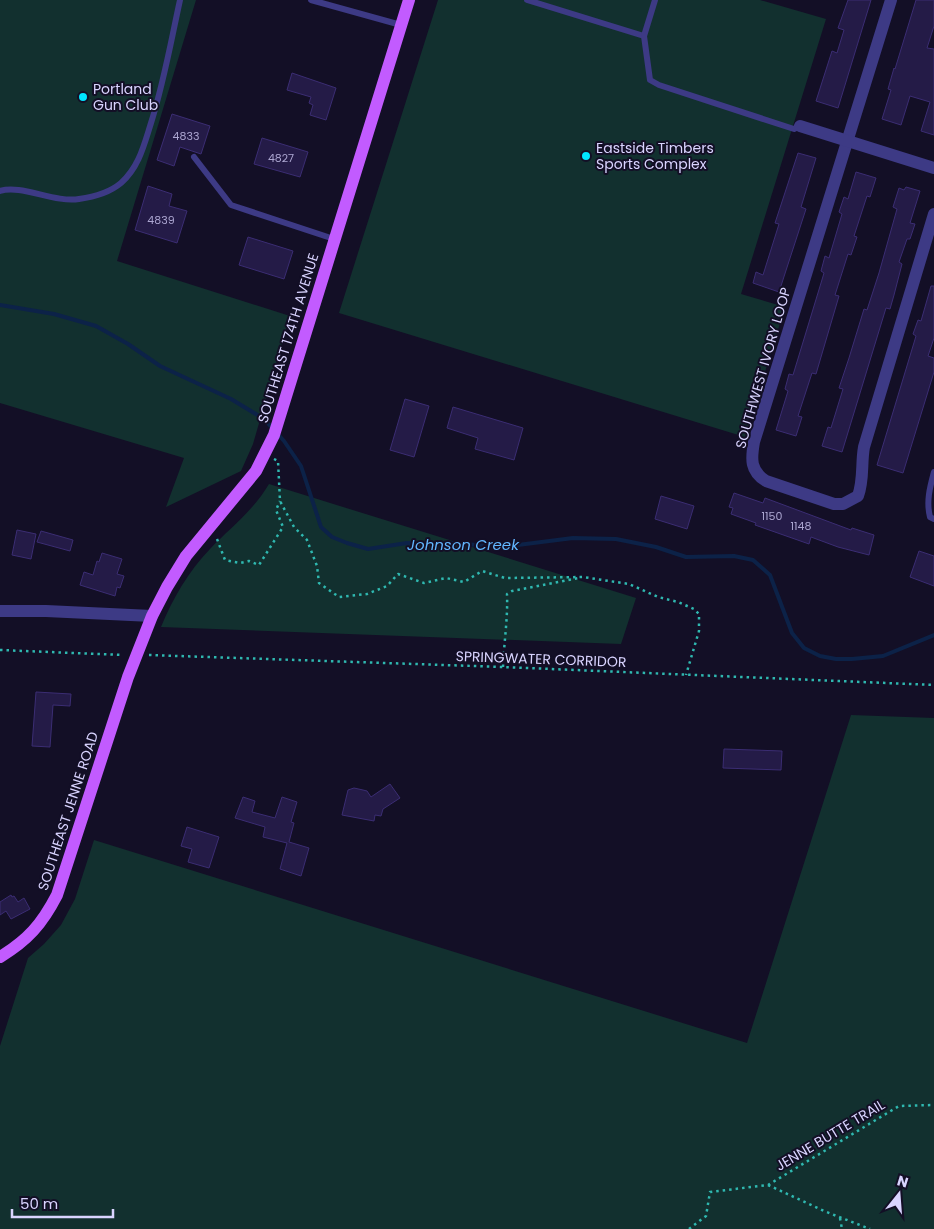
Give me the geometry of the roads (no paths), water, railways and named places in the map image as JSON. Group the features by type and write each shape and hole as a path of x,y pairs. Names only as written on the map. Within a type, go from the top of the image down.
{"main road":[{"name":"SOUTHEAST 174TH AVENUE","path":"137,655 152,616 176,571 245,487 266,453 289,386 409,0"},
{"name":"SOUTHEAST JENNE ROAD","path":"0,957 23,942 41,924 57,895 137,655"}],"street":[{"name":"SOUTHWEST IVORY LOOP","path":"892,0 754,442 751,456 752,466 759,476 766,481 834,504 843,504 858,496 862,479 864,447 934,214"},
{"path":"800,126 934,168"},
{"path":"0,611 46,611 152,616"}],"lane":[{"path":"0,191 4,189 18,190 54,198 77,200 102,194 120,184 131,172 141,156 163,84 180,0"},
{"path":"311,0 401,25"},
{"path":"527,0 644,36"},
{"path":"655,0 644,36 650,80 654,83 794,129 800,126"},
{"path":"194,157 231,205 334,239"},
{"path":"934,472 928,496 930,517 934,519"}],"waterway":[{"name":"Johnson Creek","path":"0,305 54,314 96,326 128,344 160,366 231,399 264,419 284,441 301,466 321,527 332,537 347,543 368,549 407,543 451,543 503,547 573,538 616,539 656,547 686,557 734,556 753,560 770,575 792,633 804,648 820,656 836,659 883,656 934,635"}],"place":[{"name":"Portland Gun Club","path":"83,97"},
{"name":"Eastside Timbers Sports Complex","path":"586,156"}]}
